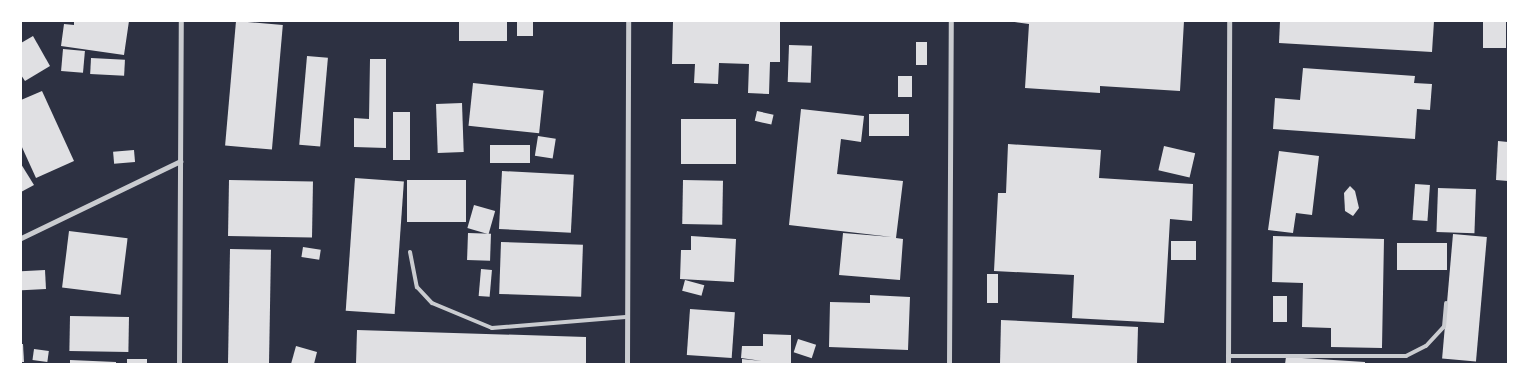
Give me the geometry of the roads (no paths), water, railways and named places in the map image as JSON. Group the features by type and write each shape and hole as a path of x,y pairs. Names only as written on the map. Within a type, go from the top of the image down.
{"street":[{"path":"180,364 181,21"},
{"path":"627,364 628,21"},
{"path":"949,364 951,21"},
{"path":"1228,364 1229,21"},
{"path":"21,238 180,161"}],"lane":[{"path":"410,252 417,287 432,303 492,328 626,317"},
{"path":"1228,356 1406,356 1426,346 1444,327 1446,303"}]}
